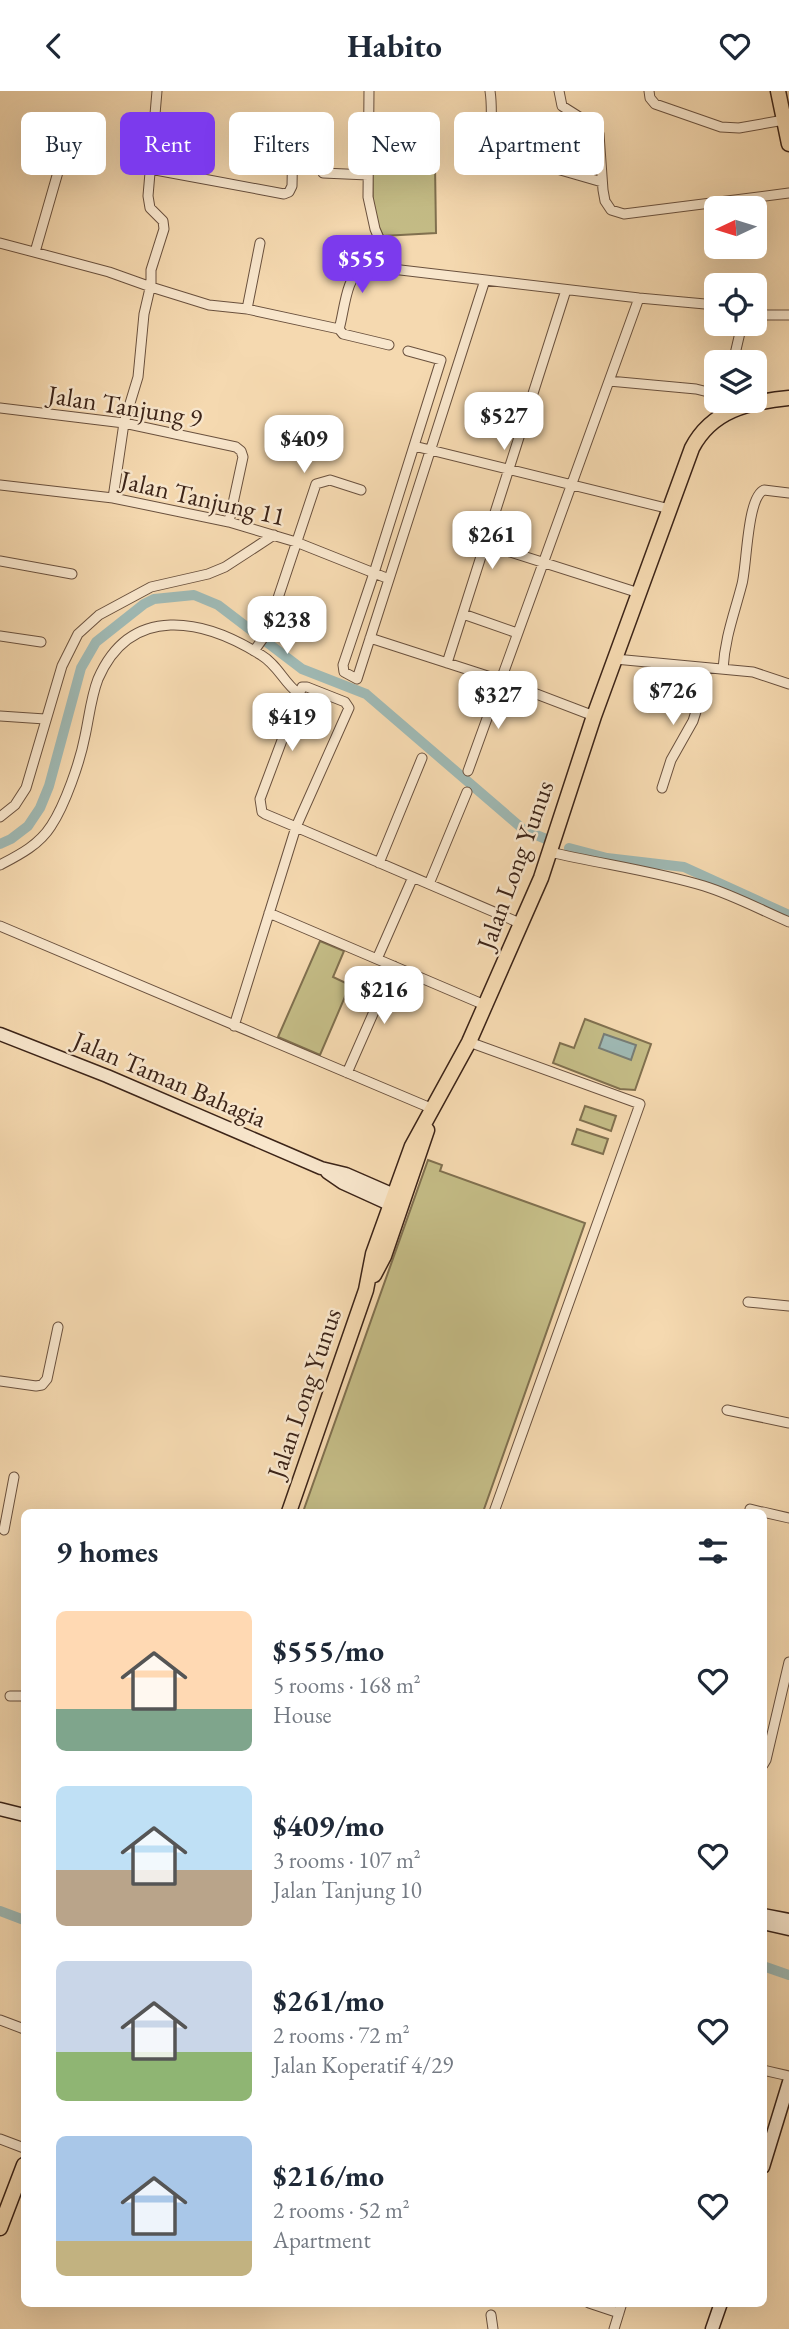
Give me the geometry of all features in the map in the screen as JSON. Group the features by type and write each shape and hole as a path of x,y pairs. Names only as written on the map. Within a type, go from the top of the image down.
{"main road":[{"path":"779,91 789,144"},
{"name":"Jalan Long Yunus","path":"772,400 789,392"},
{"name":"Jalan Long Yunus","path":"767,401 789,398"},
{"name":"Jalan Long Yunus","path":"290,1509 366,1290 373,1254 398,1202 433,1109 470,1042 522,924 550,852 594,716 698,436 723,413"},
{"name":"Jalan Taman Bahagia","path":"0,1034 107,1076 321,1168 343,1183 398,1202"},
{"path":"0,1809 21,1814"},
{"path":"767,1916 789,1920"},
{"path":"767,1924 789,1930"},
{"path":"767,2153 789,2079"},
{"path":"0,2228 21,2173"},
{"path":"712,2329 720,2307"}],"street":[{"path":"155,112 157,91"},
{"path":"369,91 369,112"},
{"path":"490,91 493,109 490,155 492,164 498,167 550,167 602,182"},
{"path":"559,91 562,106 592,125 599,134 602,182 605,201 611,210 624,213 789,193"},
{"path":"649,91 655,104 720,127 739,128 784,120"},
{"path":"35,252 57,175"},
{"path":"113,498 124,423 138,377 151,270 164,229 163,221 150,208 150,175"},
{"path":"182,175 284,194 289,192 292,186 292,175"},
{"path":"368,175 370,215 393,269"},
{"path":"0,243 109,272 209,305 247,309 339,330 343,334 389,345"},
{"path":"247,309 260,243"},
{"path":"339,330 350,282 365,268 704,304"},
{"path":"408,351 441,360 343,665 344,672 357,679 485,280"},
{"path":"447,663 566,290"},
{"path":"468,771 639,298"},
{"path":"767,316 789,315"},
{"path":"609,381 704,391"},
{"name":"Jalan Tanjung 9","path":"0,408 124,423 236,447 242,451 243,457 229,522"},
{"path":"414,446 670,509"},
{"path":"254,650 264,637 316,484 330,480 361,490"},
{"name":"Jalan Tanjung 11","path":"0,485 113,498 229,522 296,542 389,579"},
{"path":"723,669 727,635 742,582 750,526 758,495 764,490 789,493"},
{"path":"0,817 15,805 26,787 45,719 70,648 87,625 122,601 151,587 208,574 225,567 274,535"},
{"path":"485,544 639,593"},
{"path":"0,561 72,575"},
{"path":"463,614 517,633"},
{"path":"0,865 39,841 51,827 77,763 98,680 107,662 120,646 137,634 155,625 172,623 194,626 254,650 272,662 298,693"},
{"path":"0,636 41,642"},
{"path":"370,638 500,680 594,716"},
{"path":"615,659 752,672 789,684"},
{"path":"663,788 671,760 693,722 704,668"},
{"path":"234,1026 296,827 349,708 345,702 302,687 259,803 265,814 296,827 379,863 413,877 522,924"},
{"path":"0,716 45,719"},
{"path":"379,863 422,758"},
{"path":"429,884 467,792"},
{"path":"550,852 654,873 707,887 789,922"},
{"path":"377,959 413,877"},
{"path":"269,913 487,1006"},
{"path":"0,926 433,1109"},
{"path":"347,1073 394,966"},
{"path":"470,1042 640,1104 495,1509"},
{"path":"748,1302 789,1306"},
{"path":"0,1381 36,1386 45,1382 58,1327"},
{"path":"727,1410 789,1423"},
{"path":"4,1530 4,1512 14,1477"},
{"path":"767,1513 789,1518"},
{"path":"767,1756 789,1662"},
{"path":"10,1696 21,1696"},
{"path":"0,2020 21,2028"},
{"path":"767,2071 789,2079"},
{"path":"0,2139 21,2147"},
{"path":"601,2307 619,2313"},
{"path":"614,2329 621,2307"},
{"path":"491,2315 493,2329"}],"shaded area":[{"path":"372,175 435,175 436,233 383,236 373,215"},
{"path":"320,941 344,951 333,977 350,985 320,1055 278,1037"},
{"path":"585,1019 651,1044 635,1090 620,1089 553,1063 560,1043 574,1048"},
{"path":"585,1106 616,1116 611,1131 580,1120"},
{"path":"577,1129 608,1139 603,1154 572,1144"},
{"path":"428,1160 442,1165 440,1171 585,1223 484,1509 304,1509"}],"water":[{"path":"604,1034 636,1045 631,1060 599,1048"}],"waterway":[{"path":"0,844 28,826 40,808 49,786 81,668 96,642 154,599 194,595 218,605 302,669 366,694 524,830 546,839"},
{"path":"569,848 607,858 684,867 789,915"},
{"path":"0,1911 21,1919"},
{"path":"767,1967 789,1975"}]}
